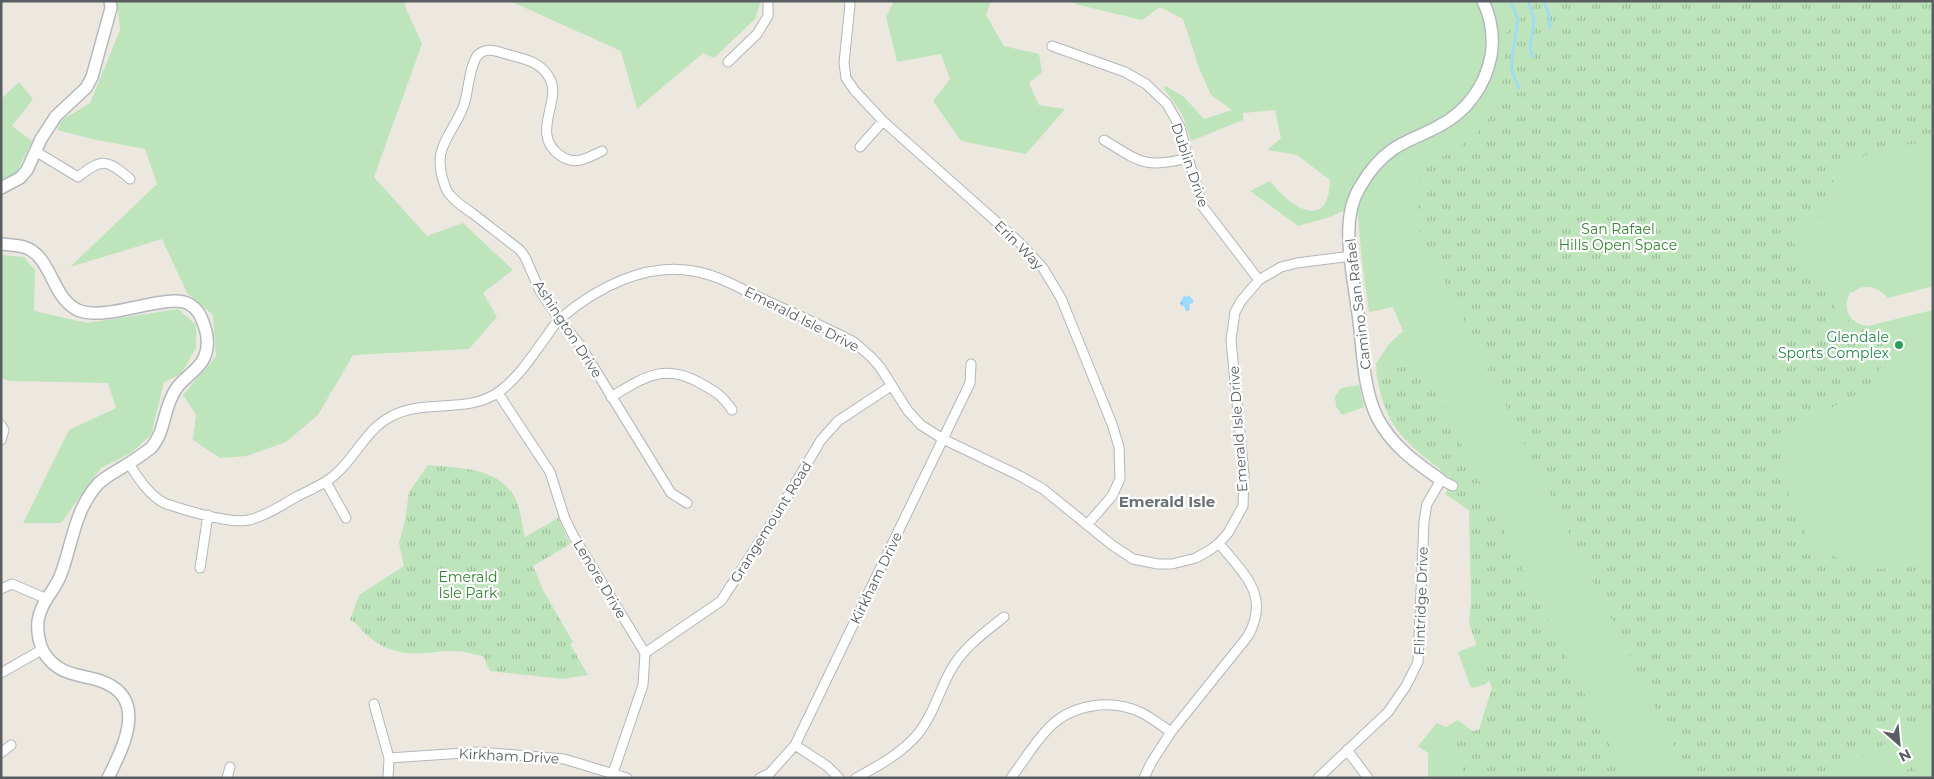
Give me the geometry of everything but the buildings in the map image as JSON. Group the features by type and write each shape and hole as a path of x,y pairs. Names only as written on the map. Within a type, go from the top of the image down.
{"main road":[{"path":"1,188 20,178 27,170 35,151 56,116 79,96 92,77 111,8 110,1"},
{"name":"Camino San Rafael","path":"1441,480 1401,449 1384,429 1369,395 1349,241 1350,213 1358,189 1370,171 1390,151 1453,118 1465,108 1476,93 1484,80 1490,62 1492,41 1489,16 1483,1"},
{"path":"1,244 25,248 35,254 51,276 56,289 69,305 82,311 89,313 118,311 176,301 189,304 200,314 206,328 208,343 204,359 177,387 171,396 157,442 129,464 99,483 85,501 79,512 62,574 47,598 38,621 38,633 42,649 55,664 65,672 97,680 115,687 123,696 128,708 129,718 126,736 108,778"}],"street":[{"path":"728,62 758,34 768,16 768,1"},
{"name":"Erin Way","path":"848,1 850,5 844,63 846,78 855,91 883,121 1019,242 1043,268 1061,298 1112,424 1119,447 1120,480 1112,496 1088,525"},
{"name":"Dublin Drive","path":"1052,46 1125,72 1146,84 1166,104 1180,128 1200,201 1207,214 1259,280"},
{"name":"Ashington Drive","path":"602,151 581,162 568,161 554,152 548,139 546,127 552,82 546,71 535,62 490,50 482,52 476,57 472,65 464,106 441,154 440,168 444,184 451,196 520,250 525,256 540,291 580,345 671,493 687,502"},
{"path":"860,147 883,121"},
{"path":"1104,140 1139,161 1152,164 1164,164 1188,158"},
{"path":"35,151 78,177 93,165 106,162 115,166 130,178"},
{"name":"Emerald Isle Drive","path":"129,464 155,499 171,506 233,521 249,520 266,514 326,482 339,471 374,429 392,416 407,409 423,406 464,405 480,402 498,393 520,372 559,319 580,304 626,279 642,273 661,270 694,271 727,282 854,342 871,356 913,418 943,439 1043,489 1112,546 1133,559 1158,564 1183,562 1210,550 1219,543 1237,520 1243,506 1244,475 1231,340 1232,326 1241,301 1250,288 1272,271 1293,264 1351,256"},
{"name":"Kirkham Drive","path":"760,778 770,773 795,745 970,383 971,364"},
{"path":"611,396 644,377 658,373 673,372 689,376 723,396 732,410"},
{"name":"Grangemount Road","path":"645,653 721,601 773,521 822,440 838,421 891,386"},
{"name":"Lenore Drive","path":"498,393 550,472 565,518 574,537 645,653"},
{"path":"1,425 4,430 1,440"},
{"name":"Camino San Rafael","path":"1441,480 1453,486"},
{"name":"Flintridge Drive","path":"1318,778 1388,712 1406,686 1418,662 1424,521 1427,504 1441,480"},
{"path":"326,482 346,518"},
{"path":"200,568 208,515"},
{"path":"1144,778 1151,763 1171,732 1248,636 1256,620 1257,606 1253,586 1219,543"},
{"path":"1,589 12,584 47,598"},
{"path":"856,778 888,760 917,735 926,722 952,667 965,650 1004,617"},
{"path":"1,673 42,649"},
{"path":"613,773 644,685 645,653"},
{"path":"374,704 389,758 388,778"},
{"path":"1011,778 1047,730 1065,715 1085,707 1115,705 1133,710 1142,713 1171,732"},
{"path":"1,752 11,745"},
{"path":"795,745 828,766 839,778"},
{"path":"1347,750 1368,778"},
{"name":"Kirkham Drive","path":"389,758 479,752 564,759 627,778"},
{"path":"227,778 230,767"}],"green space":[{"path":"117,1 408,1 404,4 422,44 374,177 427,236 463,223 513,270 483,293 497,317 469,349 353,355 318,415 286,442 247,456 220,458 193,440 196,415 183,395 216,356 213,315 187,293 162,239 70,267 157,184 145,149 57,130 62,120 90,103 120,30"},
{"path":"510,1 761,1 755,19 714,58 703,53 637,109 621,51"},
{"path":"894,1 991,1 986,15 1004,46 1039,54 1042,72 1029,83 1039,105 1065,109 1026,154 961,141 933,101 950,79 941,54 897,62 886,17"},
{"name":"San Rafael Hills Open Space","path":"1074,1 1933,1 1933,286 1888,298 1876,289 1860,288 1850,293 1847,299 1847,310 1852,319 1868,326 1933,310 1933,778 1428,778 1428,753 1418,746 1437,723 1446,727 1458,720 1478,735 1499,703 1489,680 1486,684 1473,688 1470,686 1458,652 1476,645 1475,514 1447,495 1454,482 1404,438 1385,409 1379,387 1376,363 1389,344 1403,331 1393,307 1369,312 1358,216 1343,211 1330,217 1298,226 1250,191 1270,181 1287,199 1297,206 1316,211 1323,206 1328,197 1330,180 1297,155 1267,150 1281,138 1275,110 1243,113 1243,120 1191,141 1182,114 1163,87 1166,86 1184,97 1204,119 1232,110 1211,95 1199,68 1183,19 1160,7 1142,20 1075,4"},
{"name":"San Rafael Hills Open Space","path":"1538,1 1933,1 1933,141 1898,146 1833,165 1833,205 1825,210 1820,217 1804,224 1793,234 1800,267 1810,278 1826,288 1833,305 1846,318 1876,336 1881,342 1884,353 1879,371 1867,387 1818,415 1793,432 1787,439 1781,452 1780,465 1797,517 1808,537 1818,548 1848,562 1860,566 1884,569 1933,564 1933,719 1820,778 1690,778 1417,226 1421,166 1459,147 1473,137 1483,126 1492,113 1502,84 1504,68 1503,36"},
{"path":"19,82 33,99 12,126 32,141 14,178 1,181 1,99"},
{"path":"1,255 24,257 35,270 34,311 87,323 178,309 196,325 196,348 181,374 164,382 151,435 131,453 101,468 61,523 23,523 69,430 116,408 108,383 8,381 1,377"},
{"path":"1422,365 1626,778 1466,778 1451,740 1479,729 1492,688 1469,624 1471,601 1469,510 1445,494 1456,474 1414,443 1402,432 1393,419 1379,389 1376,370"},
{"path":"1359,385 1364,407 1342,415 1336,406 1335,396 1341,388"},
{"name":"Emerald Isle Park","path":"428,465 478,471 500,481 509,489 516,500 525,537 558,518 570,544 533,566 544,592 573,642 570,644 588,675 563,679 490,671 483,656 456,651 404,653 387,648 377,642 350,620 359,595 404,566 399,543 409,492"},
{"path":"1912,767 1919,778 1896,776"}],"water":[{"path":"1184,295 1186,297 1189,296 1193,300 1193,303 1189,304 1189,311 1186,311 1180,303"}],"waterway":[{"path":"1511,1 1518,20 1512,56 1512,72 1519,88"},
{"path":"1528,1 1534,19 1530,49 1533,57"},
{"path":"1544,1 1549,16 1550,28"}],"place":[{"name":"Glendale Sports Complex","path":"1899,345"}],"district":[{"name":"Emerald Isle","path":"1167,501"}]}
